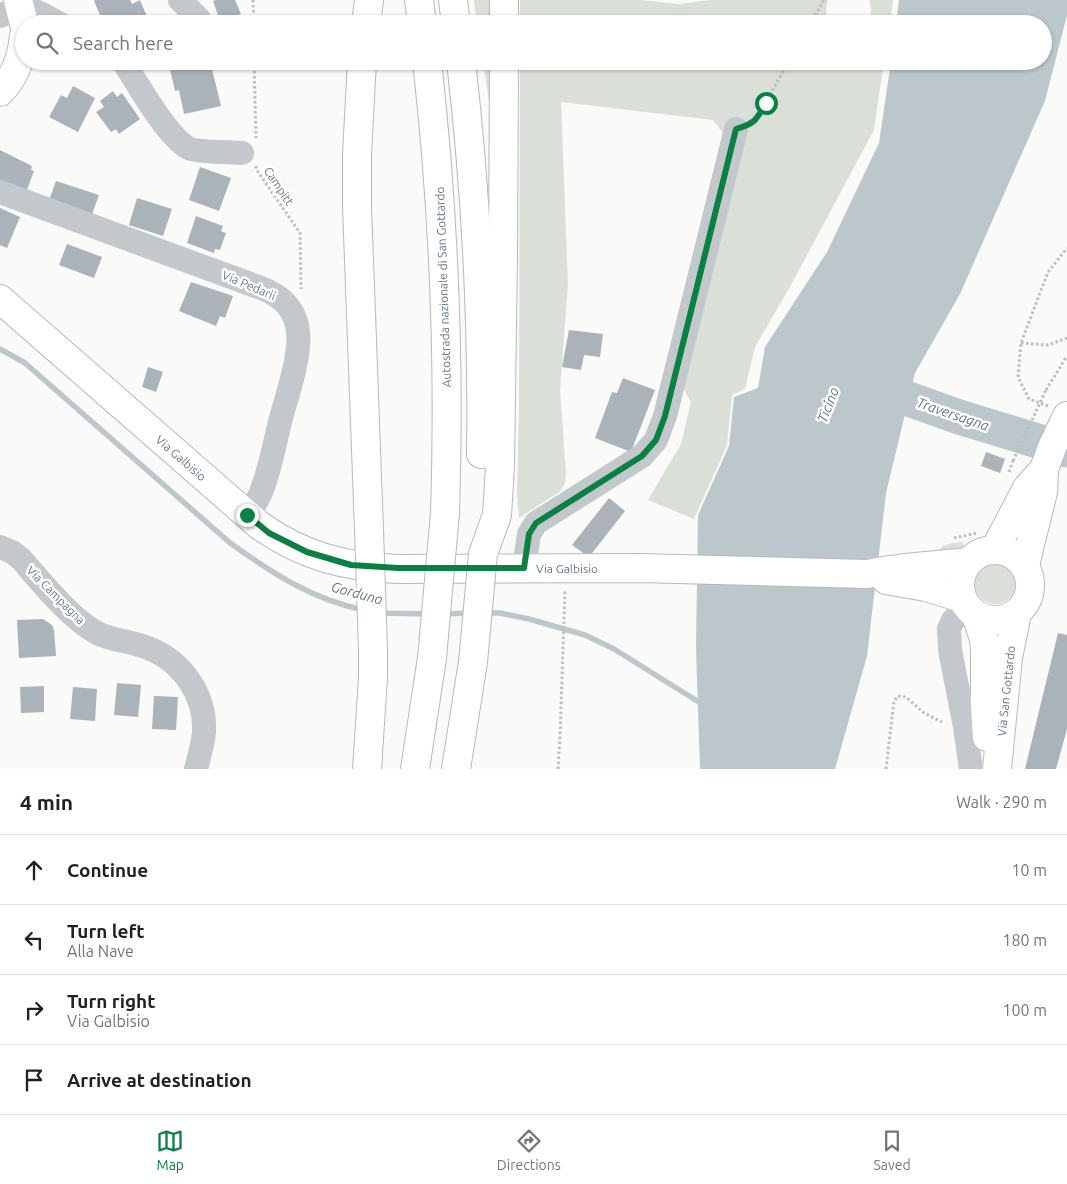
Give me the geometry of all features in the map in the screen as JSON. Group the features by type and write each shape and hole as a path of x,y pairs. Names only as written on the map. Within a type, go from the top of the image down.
{"main road":[{"path":"367,15 369,0"},
{"path":"419,0 421,15"},
{"path":"453,0 455,15"},
{"path":"504,0 504,15"},
{"path":"0,92 15,68"},
{"path":"362,70 358,154 358,240 373,650 367,769"},
{"name":"Autostrada nazionale di San Gottardo","path":"415,769 432,658 441,572 448,415 446,315 437,162 428,70"},
{"path":"462,70 472,167 480,301 482,407 488,515"},
{"path":"456,769 472,662 502,372 504,70"},
{"name":"Via Galbisio","path":"0,299 269,533 307,552 351,565 390,568 640,568 868,574 889,580 927,577 968,562"},
{"path":"1025,565 1043,492 1044,469 1053,444 1060,412"},
{"path":"989,540 1012,553 1025,565 1030,575 1031,585 1027,600 1017,613 1008,618 997,620 986,619 969,607 960,589 960,579 968,562 979,554 989,540 1027,488 1044,469"},
{"name":"Via Galbisio","path":"927,577 969,607"},
{"name":"Via San Gottardo","path":"969,607 984,640 987,735 997,769"},
{"name":"Via San Gottardo","path":"997,769 1008,658 1017,613"}],"street":[{"path":"180,0 195,15"},
{"path":"16,12 40,13 44,15"},
{"path":"128,70 144,96 170,131 189,149 251,150"},
{"path":"524,568 529,534 536,523 642,456 656,440 665,416 736,129"},
{"name":"Via Pedarii","path":"0,192 261,288 280,298 294,315"},
{"path":"247,515 261,493 268,474 296,359 298,335 294,315"},
{"name":"Via Campagna","path":"0,547 21,558 77,618 90,628 112,638 150,648 175,664 186,675 200,702 203,718 202,745 196,769"},
{"path":"969,607 950,625 950,650 971,769"}],"path":[{"path":"253,0 254,15"},
{"path":"815,15 824,0"},
{"name":"Campitt","path":"254,70 251,150 256,169 300,233 302,304 294,315"},
{"path":"736,129 755,121 784,70"},
{"path":"1060,412 1030,399 1018,378 1021,343 1048,272 1067,248"},
{"path":"1021,343 1048,345 1067,338"},
{"path":"1007,478 1046,390 1067,356"},
{"path":"953,538 989,540"},
{"path":"558,769 564,618"},
{"path":"886,769 894,701 898,696 906,698 924,713 966,734"}],"shaded area":[{"path":"474,0 496,0 496,15 476,15"},
{"path":"520,0 640,0 679,4 710,0 828,0 826,6 827,15 520,15"},
{"path":"869,0 893,0 891,15 870,15 871,6"},
{"path":"484,70 495,70 492,120"},
{"path":"520,70 883,70 874,130 791,285 755,347 745,389 732,395 727,445 694,519 648,500 681,444 691,402 681,385 731,163 723,133 713,120 561,102 568,283 560,390 566,473 565,484 559,492 519,518 517,495"},
{"path":"962,542 965,546 962,550 938,552 945,545"},
{"path":"995,564 1009,570 1015,584 1009,598 995,604 981,598 975,584 981,570"}],"water":[{"name":"Ticino","path":"899,0 1067,0 1067,15 1045,101 960,294 915,373 886,493 867,656 835,769 700,769 696,648 698,515 729,446 734,397 758,388 765,347 827,252 879,143 890,70 1052,70 1052,15 897,15"}],"building":[{"path":"130,0 132,4 140,0 146,15 100,15 94,1"},
{"path":"235,0 241,14 218,15 213,1"},
{"path":"170,70 212,70 221,106 184,114 179,90 175,91"},
{"path":"73,86 95,98 78,132 49,117 61,95 67,98"},
{"path":"113,91 117,97 122,93 140,119 119,134 116,129 111,132 96,112 104,107 100,101"},
{"path":"0,150 32,166 31,170 34,171 25,195 0,185"},
{"path":"200,167 231,178 219,211 189,200"},
{"path":"56,181 99,195 91,217 48,203"},
{"path":"137,198 172,209 163,236 129,225"},
{"path":"0,208 20,217 7,248 0,245"},
{"path":"196,216 223,226 221,231 226,233 220,250 215,249 214,253 187,243"},
{"path":"67,244 102,257 94,278 59,265"},
{"path":"191,282 233,296 225,318 220,316 216,326 179,311"},
{"path":"569,330 603,334 600,357 584,355 581,370 562,367"},
{"path":"148,367 163,372 156,392 142,387"},
{"path":"623,378 655,390 631,452 595,438 612,392 617,393"},
{"path":"986,452 1005,459 1000,473 981,466"},
{"path":"609,498 625,511 589,557 572,545"},
{"path":"43,619 52,625 54,630 56,656 19,658 17,620"},
{"path":"1058,633 1067,635 1067,729 1056,769 1025,769"},
{"path":"117,683 141,685 138,717 114,715"},
{"path":"44,686 44,712 21,713 20,687"},
{"path":"73,687 97,689 95,721 70,719"},
{"path":"154,696 178,697 176,730 152,729"}],"waterway":[{"name":"Gorduno","path":"0,349 25,363 229,542 244,553 293,584 327,599 364,610"},
{"name":"Traversagna","path":"864,383 959,417 1067,450"},
{"name":"Gorduno","path":"378,613 429,614"},
{"name":"Gorduno","path":"443,614 471,613"},
{"name":"Gorduno","path":"486,613 500,613 529,619 585,635 614,649 702,704"}],"route":[{"path":"247,515 269,533 307,552 336,562 366,568 524,568 529,534 536,523 642,456 656,440 665,416 736,129 755,121 766,103"}]}
